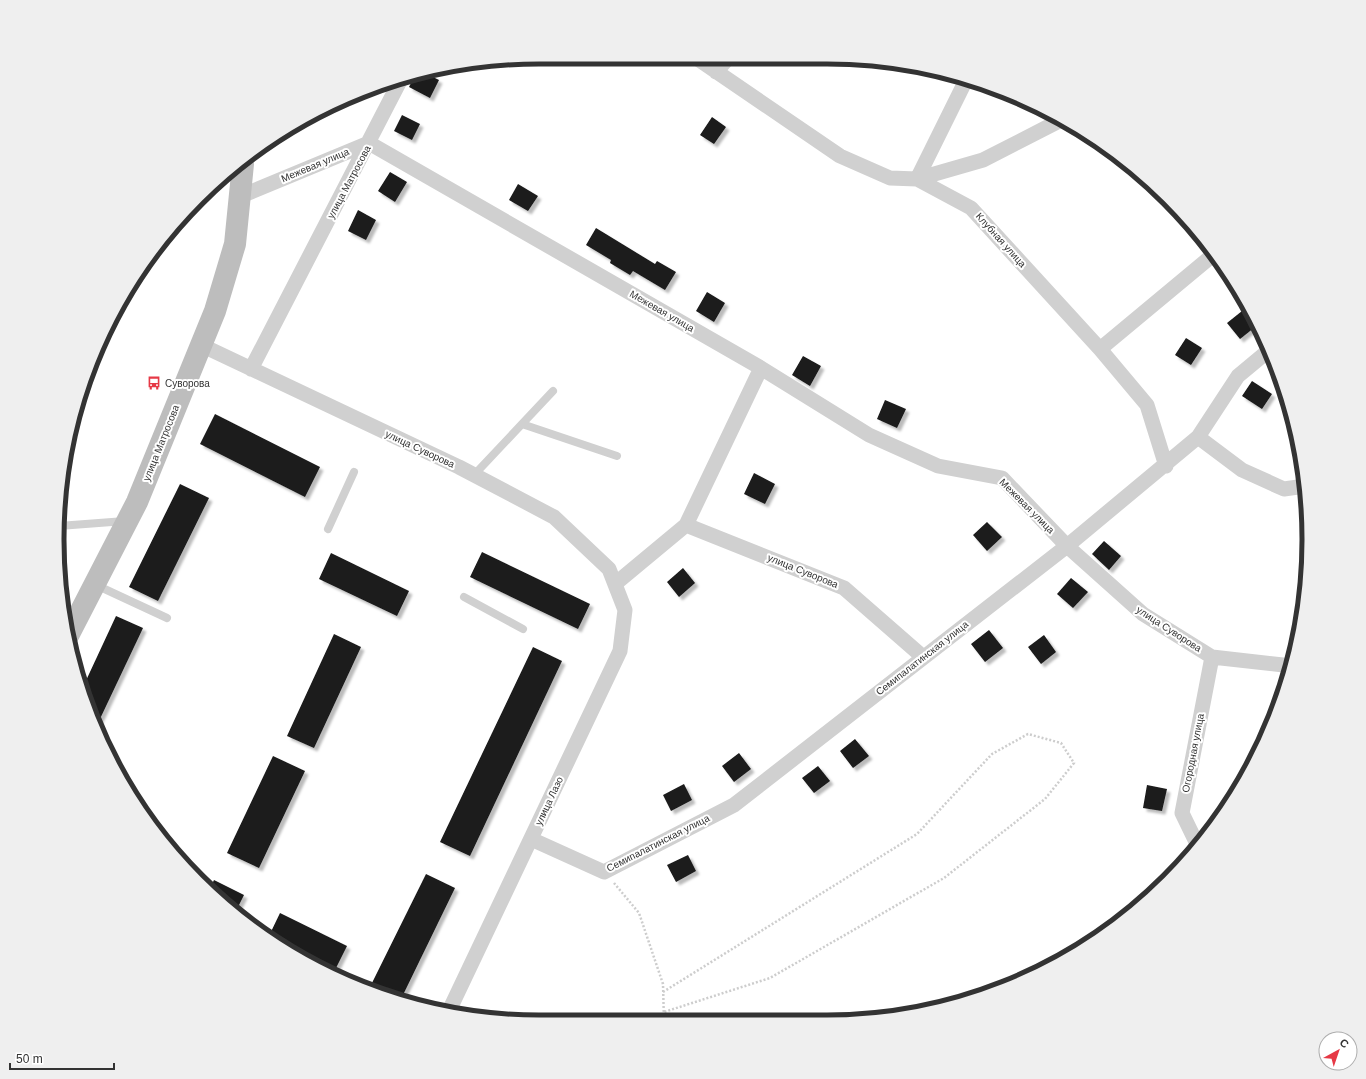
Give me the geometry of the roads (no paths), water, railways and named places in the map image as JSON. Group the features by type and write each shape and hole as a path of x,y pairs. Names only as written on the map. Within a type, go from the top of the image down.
{"main road":[{"name":"улица Матросова","path":"71,623 95,584 137,502 216,311 235,244 243,168"}],"street":[{"name":"Клубная улица","path":"704,64 840,156 890,178 918,179 972,208 1100,349 1147,405 1166,466"},
{"path":"716,72 723,64"},
{"path":"918,179 964,84"},
{"name":"улица Матросова","path":"251,369 370,143 398,86"},
{"path":"918,179 983,160 1056,124"},
{"name":"Межевая улица","path":"241,196 370,143 761,368 869,435 938,466 1002,478 1067,546"},
{"path":"1100,349 1210,258"},
{"name":"улица Суворова","path":"201,345 474,475 554,517 609,569 615,584"},
{"name":"Семипалатинская улица","path":"531,839 604,872 734,804 1067,546 1166,466 1198,437 1238,376 1264,354"},
{"path":"615,584 686,525 761,368"},
{"path":"1198,437 1242,470 1284,489 1299,487"},
{"name":"улица Суворова","path":"686,525 844,588 923,657"},
{"name":"улица Суворова","path":"1067,546 1143,614 1212,657 1285,665"},
{"name":"улица Лазо","path":"451,1007 620,651 625,610 615,584"},
{"name":"Огородная улица","path":"1195,840 1182,813 1212,657"}],"lane":[{"path":"474,475 553,391"},
{"path":"522,424 617,456"},
{"path":"328,529 354,472"},
{"path":"64,526 128,520"},
{"path":"95,584 167,618"},
{"path":"464,597 523,629"}],"place":[{"name":"Суворова","path":"154,383"}]}
